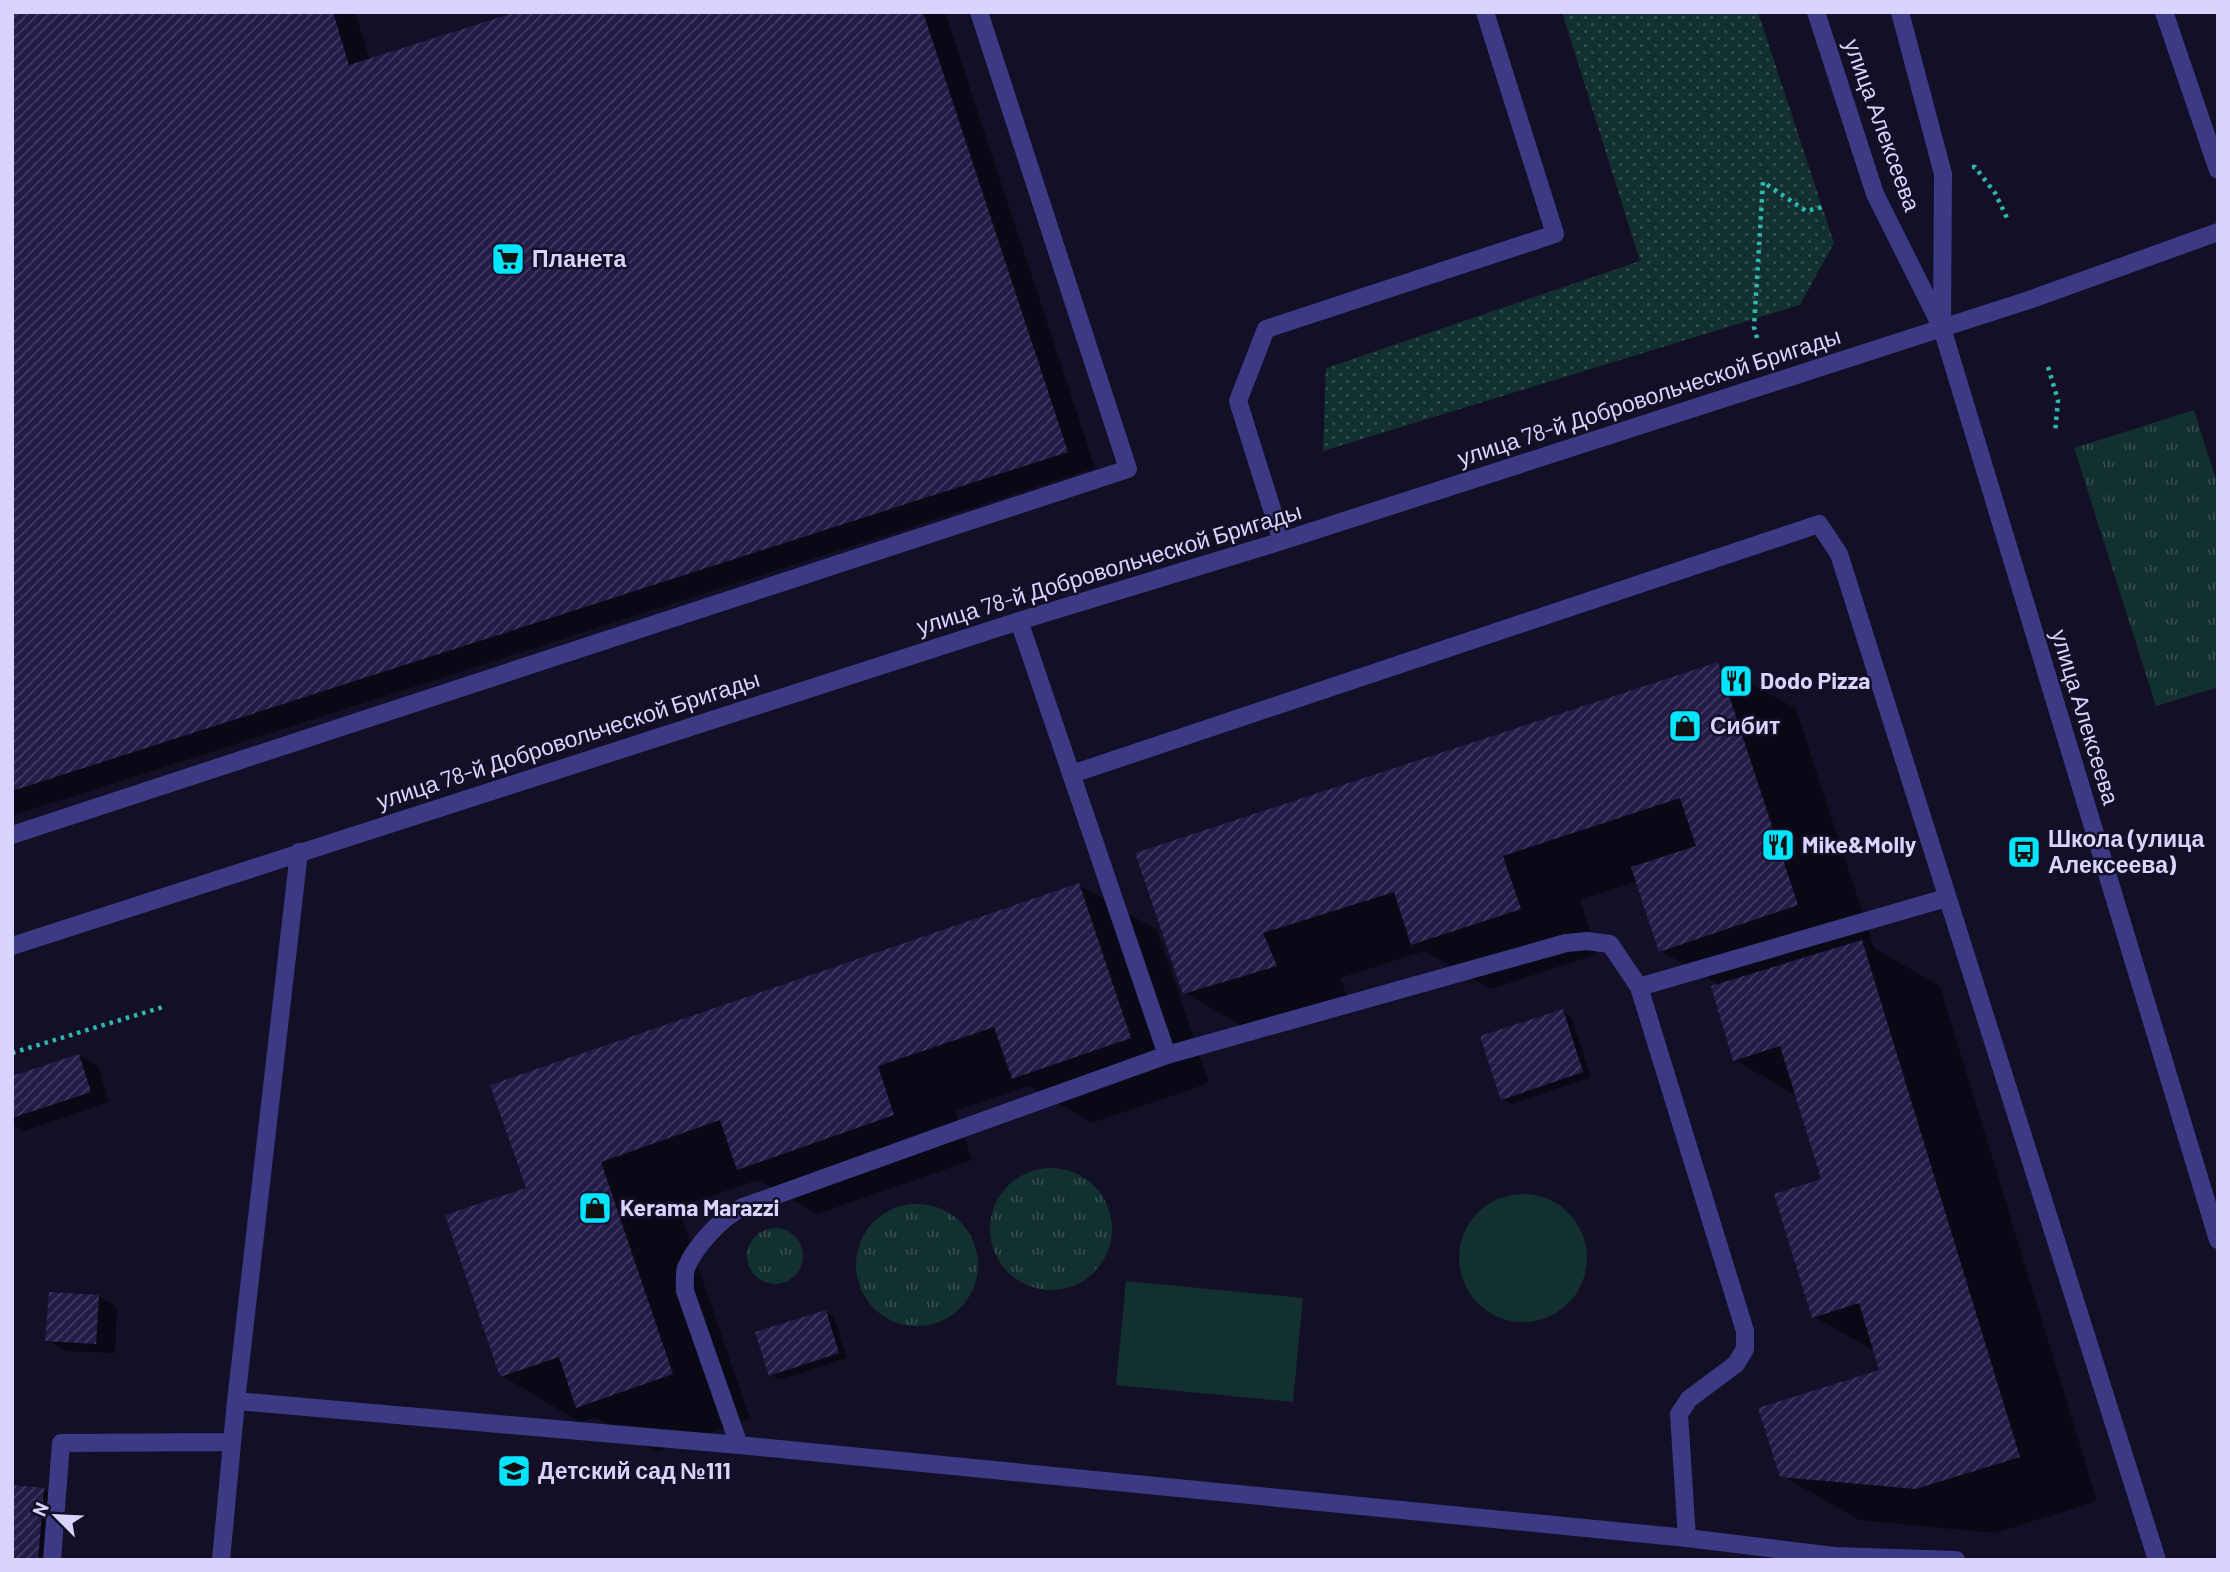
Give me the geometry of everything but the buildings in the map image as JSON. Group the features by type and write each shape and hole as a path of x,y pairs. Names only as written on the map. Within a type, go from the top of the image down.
{"street":[{"path":"12,835 1128,470 979,12"},
{"path":"1282,541 1238,401 1266,329 1555,234 1485,12"},
{"name":"улица Алексеева","path":"1816,12 1875,194 1942,328 2218,1240"},
{"name":"улица Алексеева","path":"1900,12 1943,174 1942,328"},
{"path":"2164,12 2218,170"},
{"name":"улица 78-й Добровольческой Бригады","path":"12,946 1019,621 1282,541 2029,300 2218,232"},
{"path":"1072,774 1819,524 1839,554 2157,1560"},
{"path":"1019,621 1167,1055"},
{"path":"221,1560 236,1401 299,852"},
{"path":"1639,987 1946,898"},
{"path":"739,1445 685,1291 685,1270 694,1254 729,1213 1167,1055 1566,943 1587,941 1610,944 1639,987 1745,1331 1745,1349 1736,1364 1689,1399 1679,1414 1688,1538"},
{"path":"236,1401 739,1445 1688,1538 1833,1556 1956,1560"},
{"path":"52,1560 61,1443 232,1442"}],"path":[{"path":"1975,167 1995,193 2008,220"},
{"path":"1757,338 1754,327 1763,182 1806,211 1823,207"},
{"path":"2048,366 2058,400 2055,432"},
{"path":"12,1053 166,1006"}],"green space":[{"path":"1562,12 1758,12 1834,243 1800,305 1323,451 1326,368 1640,261"},
{"path":"2194,410 2218,486 2218,687 2156,706 2074,448"},
{"path":"1051,1168 1074,1172 1094,1186 1108,1206 1112,1229 1108,1252 1094,1272 1074,1286 1051,1290 1028,1286 1008,1272 994,1252 990,1229 994,1206 1008,1186 1028,1172"},
{"path":"1523,1194 1548,1199 1568,1213 1582,1233 1587,1258 1582,1283 1568,1303 1548,1317 1523,1322 1498,1317 1478,1303 1464,1283 1459,1258 1464,1233 1478,1213 1498,1199"},
{"path":"917,1204 941,1208 960,1222 974,1241 978,1265 974,1289 960,1308 941,1322 917,1326 893,1322 874,1308 860,1289 856,1265 860,1241 874,1222 893,1208"},
{"path":"769,1228 781,1228 791,1232 799,1240 803,1256 799,1272 791,1280 781,1284 769,1284 759,1280 751,1272 747,1262 747,1250 751,1240 759,1232"},
{"path":"1126,1281 1303,1298 1293,1402 1116,1385"}],"place":[{"name":"Планета","path":"508,259"},
{"name":"Dodo Pizza","path":"1736,681"},
{"name":"Сибит","path":"1685,726"},
{"name":"Mike&Molly","path":"1778,845"},
{"name":"Школа (улица Алексеева)","path":"2024,852"},
{"name":"Kerama Marazzi","path":"595,1208"},
{"name":"Детский сад №111","path":"514,1471"}]}
